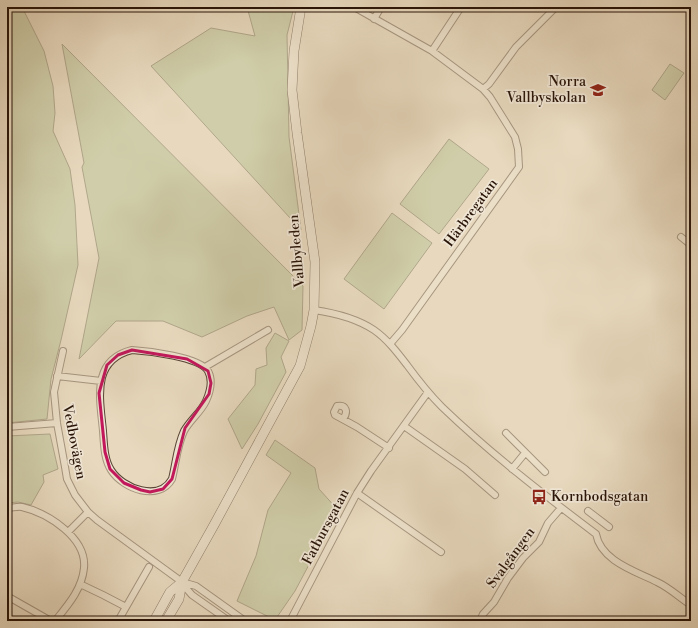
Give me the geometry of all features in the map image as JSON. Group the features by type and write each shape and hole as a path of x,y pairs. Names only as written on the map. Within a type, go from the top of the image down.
{"main road":[{"name":"Vallbyleden","path":"166,621 179,599 182,582 300,366 314,310 315,262 292,90 294,51 301,7"},
{"name":"Vallbyleden","path":"154,621 170,592 182,582"}],"street":[{"name":"Härbregatan","path":"354,7 432,51 483,89 490,97 515,136 518,149 519,168 402,330 390,344"},
{"path":"374,19 381,7"},
{"path":"432,51 461,7"},
{"path":"483,89 489,84 516,47 556,7"},
{"path":"681,236 691,245"},
{"path":"314,310 341,316 363,324 379,334 390,344 428,392 447,412 512,469 596,534 600,547 604,552 631,571 659,583 691,605"},
{"path":"205,368 268,330"},
{"path":"132,350 162,352 187,359 205,368 208,371 211,383 206,400 202,408 182,435 170,482 163,489 156,492 141,490 124,483 110,469 105,452 99,393 101,381 107,365 123,352 132,350"},
{"name":"Vedbovägen","path":"63,351 54,392 57,423 67,479 75,495 88,512 182,582"},
{"path":"57,376 101,381"},
{"name":"Fatbursgatan","path":"290,621 357,493 428,392"},
{"path":"343,419 358,426 389,448"},
{"path":"7,427 57,423"},
{"path":"404,426 465,469 495,495"},
{"path":"506,433 545,472"},
{"path":"512,469 526,453"},
{"path":"357,493 441,552"},
{"path":"7,508 22,507 54,520 76,540 82,551 85,566 80,584 70,603 55,621"},
{"name":"Svalgången","path":"480,621 483,614 494,602 508,578 523,558 539,542 548,523 561,508"},
{"path":"588,511 608,526 602,532 596,534"},
{"path":"68,532 88,512"},
{"path":"118,621 149,567"},
{"path":"182,582 192,595 229,621"},
{"path":"182,582 196,586 246,621"},
{"path":"80,584 126,607"},
{"path":"7,596 51,621"}],"highlighted area":[{"path":"132,350 187,359 208,371 211,383 209,394 185,428 172,479 163,489 150,492 141,490 124,483 110,469 105,452 99,393 107,365 118,355"}],"green space":[{"path":"7,7 22,7 44,51 53,86 55,113 53,131 70,169 75,205 78,265 51,379 47,419 7,423"},
{"path":"247,7 294,7 287,35 289,137 301,230 151,66 211,28 255,36"},
{"path":"62,44 303,286 302,330 289,340 274,307 247,316 202,337 163,321 116,321 79,359 99,258 82,167 84,163"},
{"path":"670,64 684,73 665,100 652,90"},
{"path":"449,139 489,169 439,234 400,204"},
{"path":"392,213 432,243 384,309 344,279"},
{"path":"275,333 289,341 281,357 286,372 258,424 242,449 228,419 255,385 256,369 267,365 266,348"},
{"path":"50,434 58,469 43,475 44,482 31,505 18,502 7,503 7,436"},
{"path":"275,440 315,468 319,489 338,510 295,591 275,620 237,601 256,556 268,510 291,473 266,455"}],"place":[{"name":"Norra Vallbyskolan","path":"598,90"},
{"name":"Kornbodsgatan","path":"539,497"}]}
